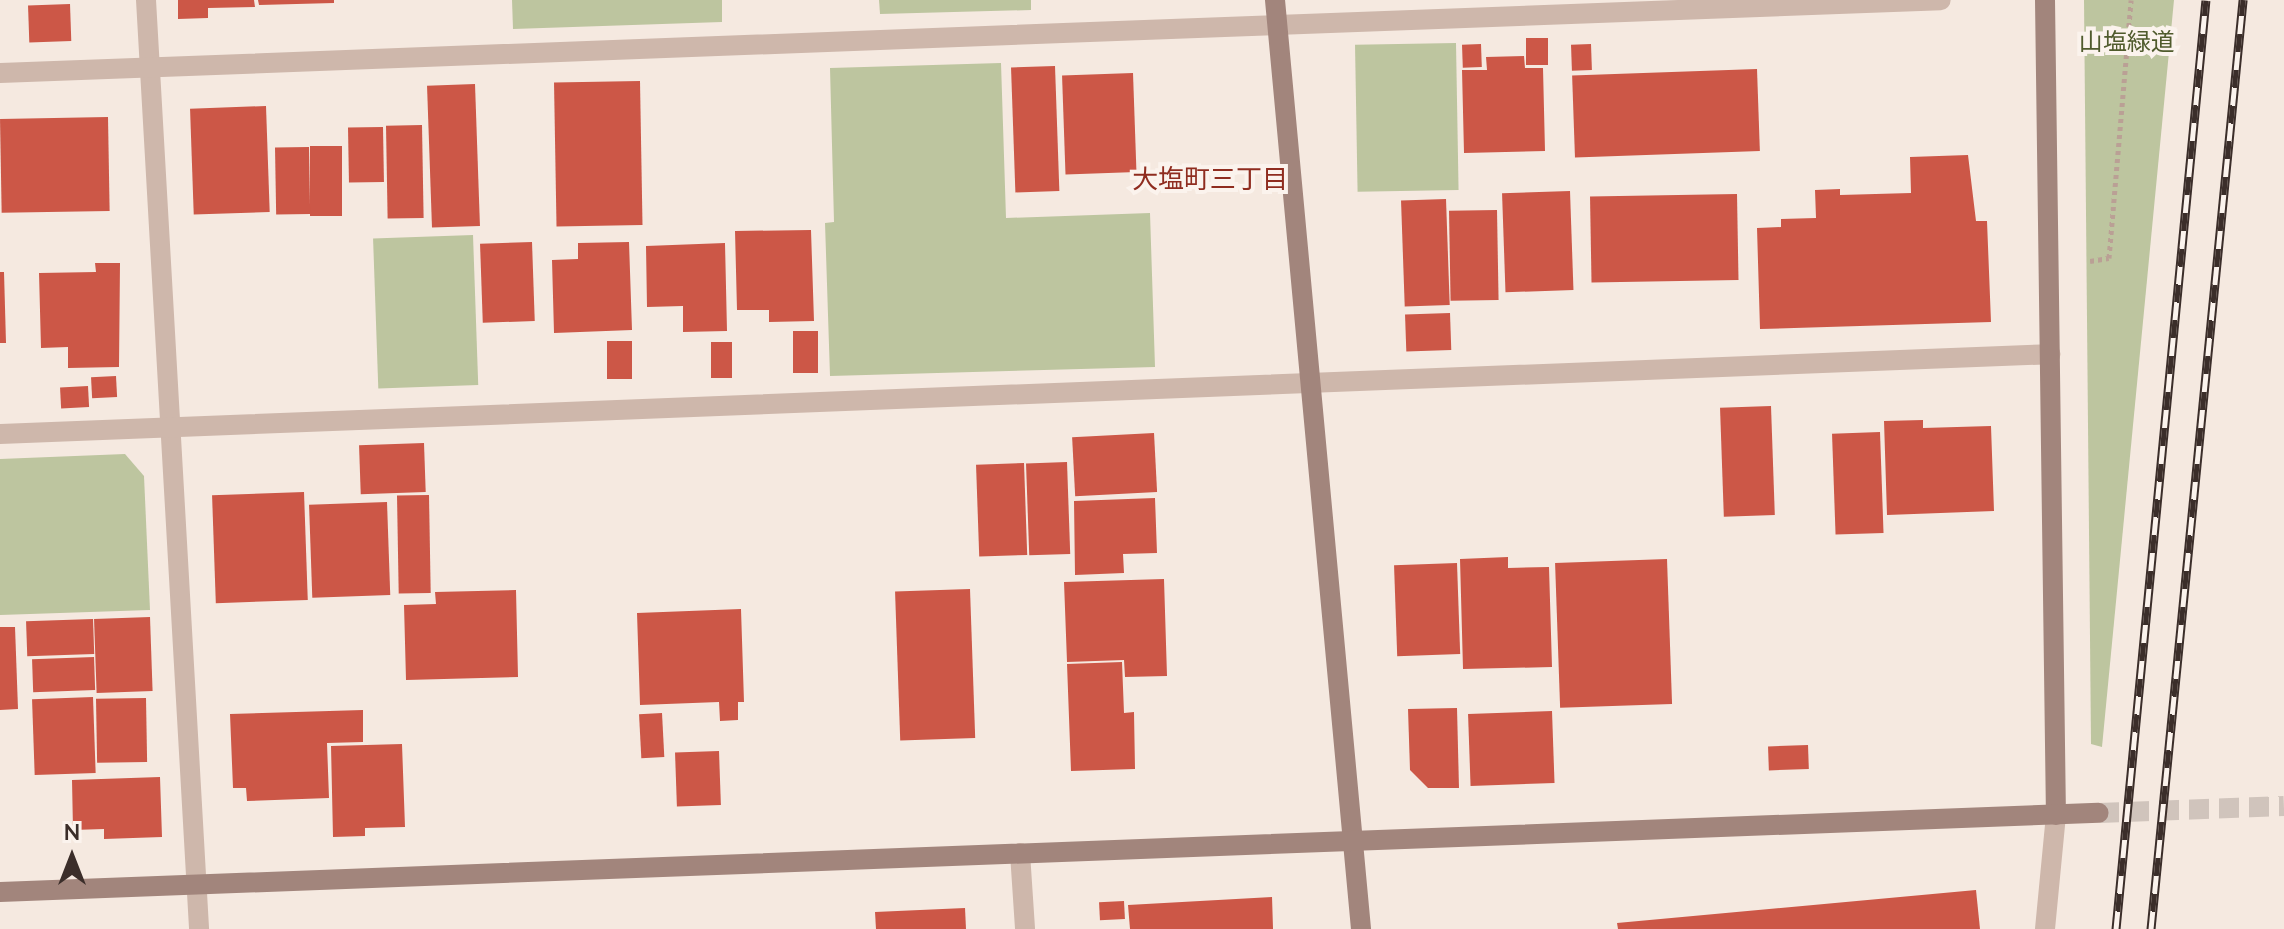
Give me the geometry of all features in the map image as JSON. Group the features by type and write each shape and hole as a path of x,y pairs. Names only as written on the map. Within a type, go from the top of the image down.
{"street":[{"path":"146,0 199,929"},
{"path":"1275,0 1361,929"},
{"path":"0,73 1941,0"},
{"path":"2045,0 2056,815 2045,929"},
{"path":"0,434 2050,354"},
{"path":"0,892 2099,813"},
{"path":"1020,853 1025,929"}],"path":[{"path":"2049,268 2109,258 2131,0"}],"green space":[{"path":"512,0 722,0 722,22 513,29"},
{"path":"879,0 1031,0 1031,10 880,14"},
{"name":"山塩緑道","path":"2084,0 2174,0 2102,747 2091,744"},
{"path":"1456,43 1459,190 1358,192 1355,45"},
{"path":"1001,63 1006,218 1150,213 1155,367 830,376 825,223 834,222 830,68"},
{"path":"473,235 478,385 378,388 373,238"},
{"path":"125,454 144,476 150,610 0,615 0,459"}],"building":[{"path":"178,0 254,0 255,7 208,8 208,18 178,19"},
{"path":"258,0 334,0 334,3 259,5"},
{"path":"70,4 71,41 29,42 28,5"},
{"path":"1526,38 1548,38 1548,65 1526,65"},
{"path":"1481,44 1482,67 1463,68 1462,45"},
{"path":"1591,44 1592,70 1572,71 1571,45"},
{"path":"1524,56 1525,68 1543,68 1545,151 1464,153 1462,70 1487,70 1486,57"},
{"path":"1055,66 1059,191 1015,192 1011,68"},
{"path":"1757,69 1760,151 1575,157 1572,75"},
{"path":"1133,73 1136,172 1065,174 1062,75"},
{"path":"640,81 643,225 557,226 554,83"},
{"path":"475,84 480,226 432,228 427,86"},
{"path":"266,106 270,212 194,215 190,109"},
{"path":"108,117 110,211 2,213 0,119"},
{"path":"422,125 424,218 388,219 386,126"},
{"path":"383,127 384,182 349,183 348,128"},
{"path":"310,146 342,146 342,216 310,216"},
{"path":"309,147 310,214 276,215 275,148"},
{"path":"1968,155 1976,221 1987,221 1991,322 1760,329 1757,228 1781,227 1781,219 1816,218 1815,190 1840,189 1840,195 1911,193 1910,157"},
{"path":"1570,191 1573,290 1505,292 1502,193"},
{"path":"1737,194 1739,280 1592,283 1590,197"},
{"path":"1446,199 1450,305 1405,307 1401,201"},
{"path":"1497,210 1499,300 1451,301 1449,211"},
{"path":"811,230 814,321 769,322 769,310 737,310 735,231"},
{"path":"532,242 535,321 483,323 480,244"},
{"path":"629,242 632,330 554,333 552,260 578,259 578,243"},
{"path":"725,243 727,331 683,332 683,306 647,307 646,246"},
{"path":"95,263 120,263 119,367 68,368 68,347 41,348 39,273 96,272"},
{"path":"0,272 4,272 6,343 0,343"},
{"path":"1450,313 1451,350 1406,352 1405,315"},
{"path":"793,331 818,331 818,373 793,373"},
{"path":"607,341 632,341 632,379 607,379"},
{"path":"711,342 732,342 732,378 711,378"},
{"path":"116,376 117,397 92,398 91,377"},
{"path":"88,386 89,407 61,408 60,387"},
{"path":"1771,406 1775,515 1724,517 1720,408"},
{"path":"1923,420 1923,428 1991,426 1994,511 1887,515 1884,421"},
{"path":"1880,432 1884,533 1836,535 1832,434"},
{"path":"1154,433 1157,492 1075,496 1072,437"},
{"path":"424,443 426,492 361,494 359,445"},
{"path":"1067,462 1070,554 1029,555 1026,463"},
{"path":"1024,463 1027,555 979,557 976,465"},
{"path":"304,492 308,600 216,603 212,495"},
{"path":"429,495 431,593 399,594 397,496"},
{"path":"1155,498 1157,553 1123,554 1124,573 1075,575 1074,501"},
{"path":"387,502 390,595 312,598 309,505"},
{"path":"1508,557 1508,568 1549,567 1552,667 1463,669 1460,559"},
{"path":"1667,559 1672,704 1560,708 1555,563"},
{"path":"1457,563 1460,654 1397,656 1394,565"},
{"path":"1164,579 1167,676 1125,677 1124,660 1067,662 1064,582"},
{"path":"970,589 975,738 900,741 895,592"},
{"path":"516,590 518,677 406,680 404,605 436,604 435,592"},
{"path":"741,609 744,702 738,702 738,720 720,721 719,702 640,705 637,613"},
{"path":"150,617 153,691 97,693 94,619"},
{"path":"93,619 94,654 27,656 26,621"},
{"path":"0,627 15,627 18,709 0,710"},
{"path":"94,657 95,690 33,692 32,659"},
{"path":"1122,662 1124,713 1134,712 1135,769 1071,771 1067,664"},
{"path":"93,697 96,773 35,775 32,699"},
{"path":"146,698 147,762 97,763 96,699"},
{"path":"1457,708 1459,788 1428,788 1410,770 1408,709"},
{"path":"363,710 363,742 327,743 329,798 247,801 246,788 233,788 230,714"},
{"path":"1552,711 1555,783 1471,786 1468,714"},
{"path":"662,713 664,757 641,758 639,714"},
{"path":"402,744 405,827 365,828 365,836 333,837 331,746"},
{"path":"1808,745 1809,769 1769,770 1768,746"},
{"path":"719,751 721,805 677,807 675,753"},
{"path":"160,777 162,837 104,839 104,829 73,830 72,780"},
{"path":"1976,890 1980,929 1618,929 1617,923"},
{"path":"1272,897 1273,929 1130,929 1128,905"},
{"path":"1124,901 1125,919 1100,920 1099,902"},
{"path":"965,908 966,929 876,929 875,912"}],"tunnel":[{"path":"2099,813 2284,806"}],"railway":[{"path":"2116,929 2206,0"},
{"path":"2151,929 2243,0"}],"district":[{"name":"大塩町三丁目","path":"1210,180"}]}
